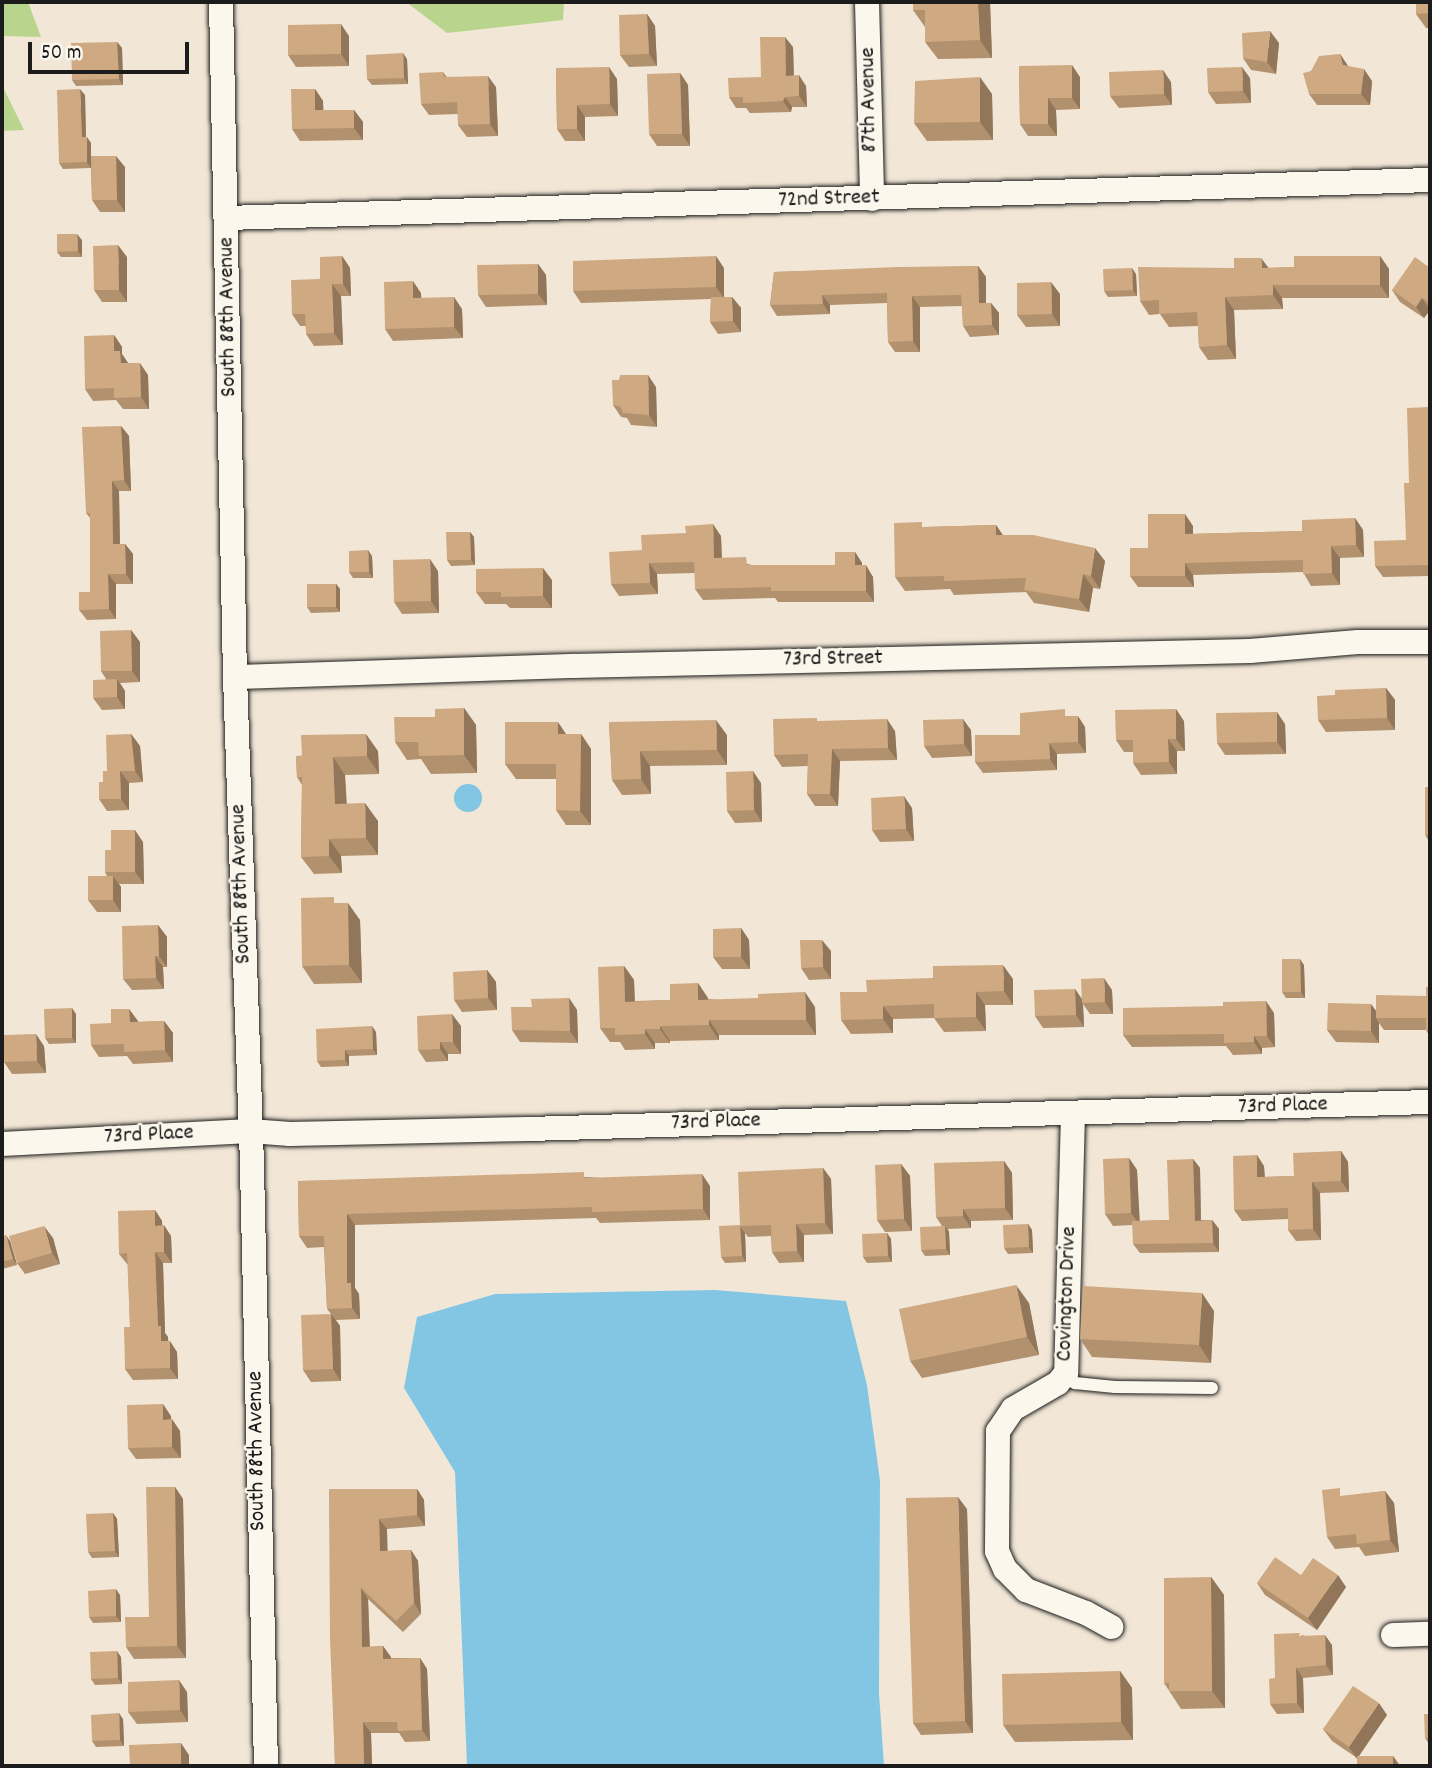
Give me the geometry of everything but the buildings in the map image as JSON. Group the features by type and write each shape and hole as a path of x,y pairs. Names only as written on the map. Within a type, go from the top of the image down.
{"street":[{"name":"South 88th Avenue","path":"221,2 228,218 235,677 266,1766"},
{"name":"87th Avenue","path":"867,2 872,199"},
{"name":"72nd Street","path":"228,218 1430,180"},
{"name":"73rd Street","path":"235,677 587,665 1250,651 1358,642 1430,642"},
{"name":"73rd Place","path":"2,1144 250,1131 290,1134 481,1130 1430,1102"},
{"name":"Covington Drive","path":"1073,1113 1067,1363 1064,1377 1049,1389 1013,1409 998,1431 997,1551 1005,1569 1026,1590 1086,1613 1111,1627"},
{"path":"1393,1635 1430,1634"}],"lane":[{"path":"1064,1377 1075,1383 1115,1387 1212,1388"}],"green space":[{"path":"2,2 28,2 41,37 2,36"},
{"path":"406,2 564,2 563,20 447,33"},
{"path":"2,85 24,130 2,131"}],"water":[{"path":"468,784 478,788 482,798 478,808 468,812 458,808 454,798 458,788"},
{"path":"715,1290 846,1301 867,1385 880,1481 879,1693 884,1766 467,1766 455,1472 404,1388 417,1317 495,1294"}]}
